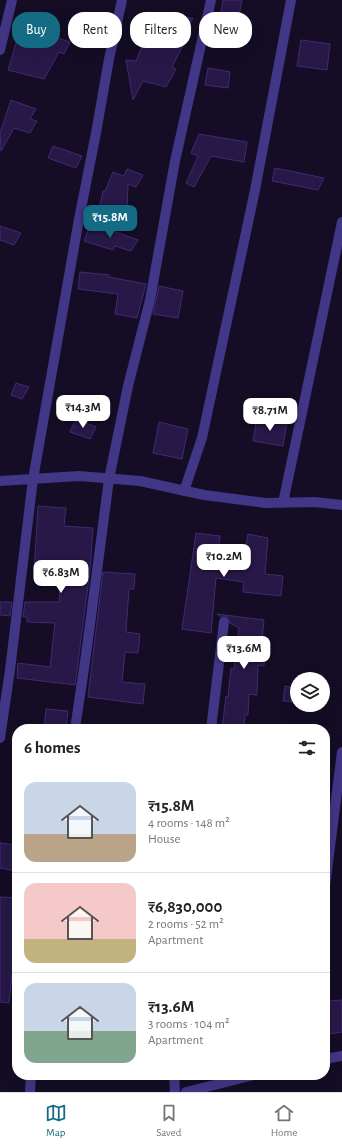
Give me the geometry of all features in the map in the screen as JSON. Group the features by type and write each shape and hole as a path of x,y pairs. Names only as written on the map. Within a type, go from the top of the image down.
{"street":[{"path":"0,50 12,0"},
{"path":"0,738 10,670 32,480 109,59 122,0"},
{"path":"76,724 109,479 128,386 150,300 175,162 211,0"},
{"path":"184,491 202,438 253,198 291,0"},
{"path":"283,503 342,222"},
{"path":"0,481 79,476 140,481 184,491 266,503 315,502 342,505"},
{"path":"211,724 224,622"},
{"path":"330,847 342,752"},
{"path":"330,1059 342,1056"},
{"path":"30,1092 31,1080"},
{"path":"174,1080 175,1092"},
{"path":"186,1092 234,1080"}],"building":[{"path":"223,0 242,0 240,12 221,12"},
{"path":"60,39 68,41 68,46 64,54 59,52 44,79 8,70 15,48 60,48"},
{"path":"301,40 330,44 327,70 297,66"},
{"path":"141,48 182,48 172,67 176,69 166,87 143,81 133,100 126,60 136,61"},
{"path":"208,68 230,72 228,88 205,85"},
{"path":"11,100 36,109 30,119 37,121 30,133 14,128 1,151 0,133"},
{"path":"199,134 247,142 244,162 211,156 194,187 186,183 198,156 191,153"},
{"path":"53,146 82,156 76,168 48,158"},
{"path":"275,168 324,178 318,190 272,181"},
{"path":"127,169 143,175 136,187 128,184 127,212 99,210 103,191 105,191 113,172 124,176"},
{"path":"96,225 138,240 131,251 115,246 113,250 84,241 89,228 95,230"},
{"path":"0,226 21,233 14,245 0,240"},
{"path":"80,272 109,275 109,277 146,284 137,318 115,314 118,294 78,289"},
{"path":"159,286 183,291 178,318 153,314"},
{"path":"16,383 29,387 22,399 11,395"},
{"path":"257,417 287,422 283,446 253,441"},
{"path":"76,419 96,427 90,439 70,432"},
{"path":"159,422 188,429 182,459 153,453"},
{"path":"38,506 66,508 64,526 93,528 90,571 75,685 17,678 18,663 50,667 55,623 27,622 27,617 23,617 25,602 59,602 61,572 34,571"},
{"path":"196,533 220,536 217,561 243,564 248,534 268,538 265,574 283,576 281,596 243,592 244,582 216,578 211,633 182,629"},
{"path":"103,572 135,574 134,589 129,589 126,632 140,634 138,653 125,652 122,682 145,684 143,704 88,697"},
{"path":"0,602 12,602 10,616 0,615"},
{"path":"217,614 264,620 262,641 266,642 264,666 258,665 257,695 249,694 248,715 245,715 244,724 223,724 226,696 228,697 231,668 234,669 239,628 230,623 228,617 221,617"},
{"path":"285,686 290,687 290,702 283,701"},
{"path":"46,709 68,711 67,724 44,724"},
{"path":"0,843 12,844 12,870 0,868"},
{"path":"0,897 12,898 12,975 9,1003 0,1002"},
{"path":"342,1000 342,1032 330,1034 330,1001"}]}
